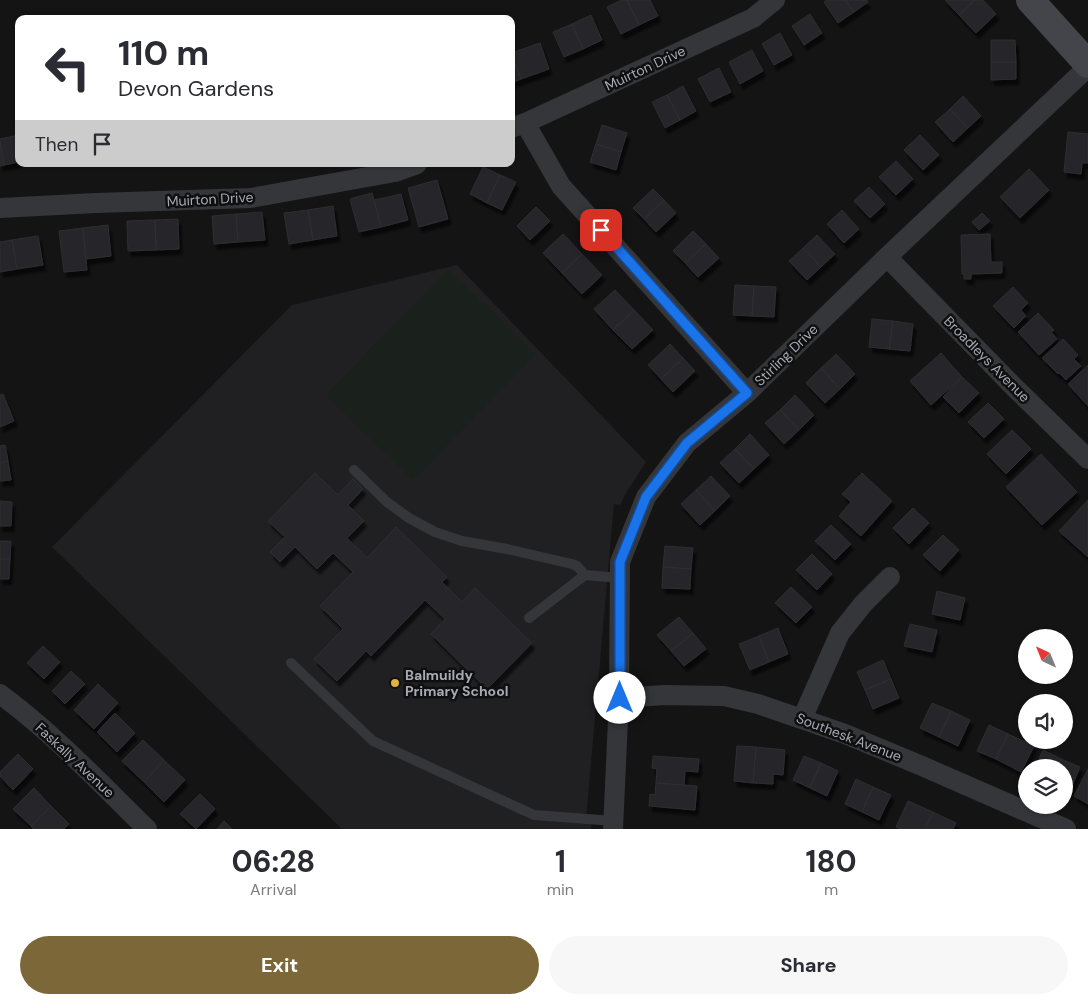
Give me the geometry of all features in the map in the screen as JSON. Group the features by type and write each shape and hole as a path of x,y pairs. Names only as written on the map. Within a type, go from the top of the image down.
{"street":[{"name":"Muirton Drive","path":"518,126 753,18 775,0"},
{"path":"1030,0 1088,65"},
{"name":"Stirling Drive","path":"614,825 620,698 620,562 646,497 687,443 747,393 1088,65"},
{"path":"518,126 561,186 747,393"},
{"name":"Muirton Drive","path":"0,208 251,198 395,172 409,167"},
{"name":"Broadleys Avenue","path":"887,257 1014,387 1088,459"},
{"path":"802,719 840,633 863,604 890,577"},
{"name":"Faskally Avenue","path":"0,694 16,705 74,756 146,829"},
{"name":"Southesk Avenue","path":"620,698 665,695 724,696 758,704 845,734 1066,829"}],"lane":[{"path":"354,470 386,502 409,518 435,532 462,541 572,564 577,566 585,575"},
{"path":"529,618 585,575 620,578"},
{"path":"291,663 373,741 534,815 614,825"}],"shaded area":[{"name":"Balmuildy Primary School","path":"457,265 646,462 620,505 614,504 586,819 592,821 591,829 342,829 52,547 292,305"},
{"path":"448,269 536,354 413,480 326,395"}],"building":[{"path":"622,0 627,0 639,25 621,34 607,7"},
{"path":"627,0 650,0 658,16 639,25"},
{"path":"827,0 845,0 854,12 838,23 824,2"},
{"path":"845,0 867,0 868,2 854,12"},
{"path":"945,0 975,0 959,15"},
{"path":"975,0 983,0 996,14 976,33 959,15"},
{"path":"810,14 822,33 804,45 792,26"},
{"path":"591,15 602,40 583,49 572,24"},
{"path":"572,24 583,49 564,57 553,32"},
{"path":"780,33 792,55 774,65 762,44"},
{"path":"991,40 1015,40 1016,62 991,62"},
{"path":"540,43 549,69 521,79 515,63 515,52"},
{"path":"752,50 763,71 740,84 729,62"},
{"path":"991,62 1016,62 1016,79 991,80"},
{"path":"515,63 521,79 515,81"},
{"path":"719,68 731,92 710,102 698,79"},
{"path":"683,86 696,111 680,120 667,95"},
{"path":"667,95 680,120 665,128 652,102"},
{"path":"963,96 981,116 968,128 950,109"},
{"path":"950,109 968,128 953,142 935,122"},
{"path":"602,125 627,133 621,152 596,144"},
{"path":"1068,132 1088,134 1088,163 1082,163 1081,174 1064,172"},
{"path":"920,135 939,155 923,170 904,150"},
{"path":"15,136 15,163 4,165 0,139"},
{"path":"0,142 4,165 0,166"},
{"path":"596,144 621,152 616,170 590,162"},
{"path":"896,161 913,179 896,195 879,177"},
{"path":"483,167 500,175 487,203 470,194"},
{"path":"1029,169 1049,190 1020,218 1000,197"},
{"path":"500,175 516,182 502,210 487,203"},
{"path":"437,180 448,219 419,227 408,188"},
{"path":"869,187 885,204 870,218 854,201"},
{"path":"653,189 664,200 644,219 633,208"},
{"path":"372,193 381,227 359,232 350,199"},
{"path":"401,194 408,220 381,227 374,200"},
{"path":"664,200 676,213 656,232 644,219"},
{"path":"333,206 337,236 313,240 308,210"},
{"path":"536,207 550,221 530,240 517,226"},
{"path":"308,210 313,240 289,244 284,213"},
{"path":"842,210 859,229 844,243 827,224"},
{"path":"262,212 265,240 238,242 236,214"},
{"path":"982,213 990,221 979,230 972,222"},
{"path":"236,214 238,242 214,244 212,216"},
{"path":"178,219 179,249 156,250 155,220"},
{"path":"155,220 156,250 128,251 127,221"},
{"path":"108,225 111,256 86,259 83,228"},
{"path":"83,228 87,270 64,272 59,231"},
{"path":"693,231 706,244 685,263 673,251"},
{"path":"563,234 582,254 562,273 543,253"},
{"path":"990,234 991,262 1002,262 1002,273 971,274 971,279 964,279 964,274 962,274 961,235"},
{"path":"817,235 835,254 821,267 803,248"},
{"path":"38,236 43,265 17,269 12,240"},
{"path":"12,240 17,269 0,272 0,242"},
{"path":"706,244 719,258 698,277 685,263"},
{"path":"803,248 821,267 807,280 789,261"},
{"path":"582,254 602,275 582,294 562,273"},
{"path":"735,285 754,286 752,316 733,315"},
{"path":"754,286 776,287 774,317 752,316"},
{"path":"1013,287 1028,303 1021,310 1026,316 1014,328 993,306"},
{"path":"615,290 634,310 613,330 594,309"},
{"path":"634,310 653,330 632,349 613,330"},
{"path":"1038,313 1054,330 1051,332 1057,339 1039,355 1018,332"},
{"path":"872,319 893,321 889,349 869,347"},
{"path":"893,321 913,324 910,351 889,349"},
{"path":"1063,339 1078,355 1074,359 1081,366 1066,380 1042,358"},
{"path":"670,344 683,358 661,379 648,365"},
{"path":"941,353 962,377 931,405 910,381"},
{"path":"836,354 855,374 840,389 821,368"},
{"path":"683,358 695,371 673,392 661,379"},
{"path":"1088,365 1088,406 1068,384"},
{"path":"821,368 840,389 825,403 806,383"},
{"path":"962,377 979,393 959,413 943,397"},
{"path":"3,394 14,421 0,427 0,395"},
{"path":"795,395 814,415 799,430 780,410"},
{"path":"988,403 1004,419 984,438 968,422"},
{"path":"780,410 799,430 784,444 765,423"},
{"path":"1012,430 1031,449 1006,474 987,454"},
{"path":"750,434 769,455 754,469 735,449"},
{"path":"5,445 8,461 0,463 0,446"},
{"path":"735,449 754,469 739,483 720,463"},
{"path":"1041,454 1077,492 1042,525 1006,487"},
{"path":"8,461 11,480 0,481 0,463"},
{"path":"315,473 338,495 353,479 363,489 348,505 364,521 347,538 367,558 396,527 447,577 442,582 462,602 475,588 532,643 487,689 431,634 445,619 425,600 371,656 366,651 337,681 314,659 343,629 320,606 353,572 333,553 317,569 295,547 280,562 270,552 285,537 268,521"},
{"path":"862,473 892,501 861,536 839,516 851,502 842,494"},
{"path":"711,476 730,496 715,511 696,490"},
{"path":"696,490 715,511 700,525 681,504"},
{"path":"1088,500 1088,557 1059,531"},
{"path":"0,501 12,502 11,526 0,526"},
{"path":"913,508 929,523 909,544 893,528"},
{"path":"831,525 851,544 835,560 815,541"},
{"path":"943,535 959,550 940,571 923,555"},
{"path":"0,541 11,541 10,559 0,559"},
{"path":"665,546 693,548 691,569 663,567"},
{"path":"812,554 832,574 817,590 796,570"},
{"path":"0,559 10,559 9,579 0,579"},
{"path":"663,567 691,569 690,589 662,588"},
{"path":"791,587 812,607 796,623 775,603"},
{"path":"937,591 965,598 960,620 932,614"},
{"path":"679,617 693,633 671,651 657,635"},
{"path":"910,624 937,630 932,652 904,646"},
{"path":"778,628 788,654 769,662 759,636"},
{"path":"693,633 706,649 684,666 671,651"},
{"path":"759,636 769,662 750,670 739,644"},
{"path":"43,646 60,662 44,679 27,663"},
{"path":"883,660 891,679 865,690 857,672"},
{"path":"71,671 85,684 65,704 52,691"},
{"path":"891,679 899,698 873,709 865,690"},
{"path":"98,684 118,703 94,729 74,710"},
{"path":"932,703 951,711 939,737 920,728"},
{"path":"951,711 970,720 958,746 939,737"},
{"path":"115,713 135,733 117,752 97,732"},
{"path":"989,725 1008,734 996,759 977,751"},
{"path":"1008,734 1018,739 1018,749 1032,749 1028,759 1018,759 1018,770 996,759"},
{"path":"143,740 164,760 144,782 122,761"},
{"path":"737,746 756,747 753,783 734,781"},
{"path":"756,747 785,750 783,775 773,774 773,784 753,783"},
{"path":"1043,750 1061,759 1039,759"},
{"path":"18,754 33,769 13,790 0,776 0,772"},
{"path":"653,756 699,759 698,772 685,771 684,785 656,783 657,769 652,768"},
{"path":"804,756 821,763 810,788 793,780"},
{"path":"164,760 185,780 164,802 144,782"},
{"path":"821,763 838,771 827,796 810,788"},
{"path":"1073,764 1080,767 1073,784"},
{"path":"1088,769 1088,804 1074,796"},
{"path":"856,779 873,787 862,812 845,804"},
{"path":"656,783 697,786 695,810 649,806 650,794 655,795"},
{"path":"873,787 891,795 879,820 862,812"},
{"path":"34,788 51,806 31,826 13,809"},
{"path":"200,794 215,809 196,829 180,814"},
{"path":"908,801 933,812 925,829 901,829 896,827"},
{"path":"51,806 69,824 64,829 33,829 31,826"},
{"path":"933,812 956,823 953,829 925,829"},
{"path":"224,821 232,829 217,829"}],"place":[{"name":"Balmuildy Primary School","path":"395,683"}],"route":[{"path":"601,230 747,393 687,443 646,497 620,562 620,698"}]}
